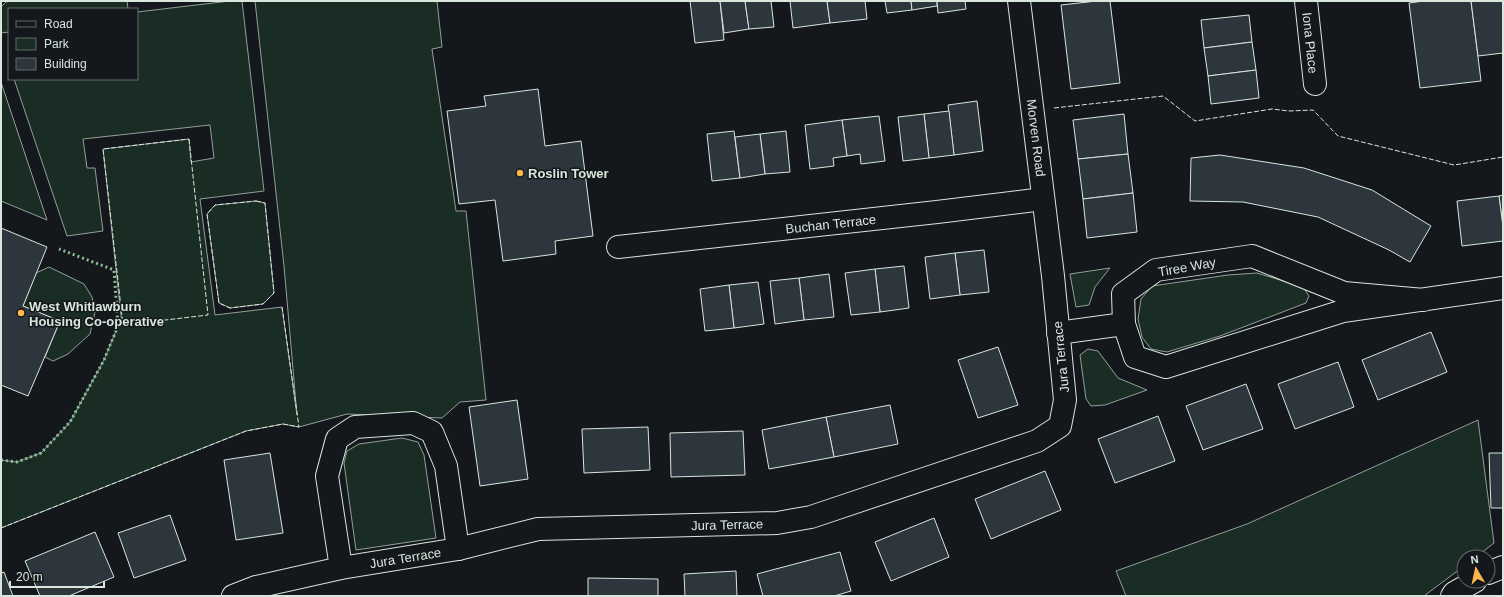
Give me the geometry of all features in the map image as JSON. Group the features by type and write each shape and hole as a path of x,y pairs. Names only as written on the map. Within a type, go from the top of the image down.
{"street":[{"name":"Morven Road","path":"1019,1 1053,276"},
{"name":"Iona Place","path":"1306,1 1315,84"},
{"name":"Buchan Terrace","path":"618,247 1044,199"},
{"name":"Tiree Way","path":"1424,300 1344,293 1252,256 1156,270 1123,294 1124,324 1135,357 1166,367 1343,311 1424,300 1503,288"},
{"name":"Jura Terrace","path":"233,596 256,587 341,568 458,549 538,530 777,523 811,517 1037,442 1060,426 1065,400 1053,276"},
{"path":"1058,334 1124,324"},
{"path":"341,568 327,476 337,439 355,427 414,423 432,432 446,466 458,549"},
{"path":"1452,596 1461,589"}],"green space":[{"path":"127,1 128,8 8,8 8,32 1,33 1,7 6,2"},
{"path":"230,1 242,1 264,191 200,199 215,315 282,307 297,415 284,266 255,1 437,1 442,47 432,49 456,211 466,211 486,400 460,402 442,418 347,414 299,427 283,424 246,431 1,528 1,460 17,462 41,453 70,422 104,360 118,326 122,325 103,149 189,139 191,162 214,158 210,125 83,139 87,168 95,168 103,231 67,236 14,80 138,80 138,12"},
{"path":"1,82 47,220 1,201"},
{"path":"256,201 265,203 274,293 263,304 230,308 219,303 207,214 215,205"},
{"path":"49,267 84,284 92,297 95,312 90,334 68,354 53,361 45,357 60,321 23,306 36,273"},
{"path":"1110,268 1095,287 1089,305 1076,307 1070,274"},
{"path":"1257,273 1303,287 1309,296 1306,303 1220,336 1167,352 1151,349 1142,337 1138,319 1141,299 1152,286 1228,275"},
{"path":"1088,349 1098,351 1118,378 1147,390 1105,405 1091,406 1086,399 1080,355"},
{"path":"1478,420 1494,543 1486,549 1456,549 1456,572 1424,596 1126,596 1116,571 1247,524"},
{"path":"402,438 418,442 424,455 436,538 356,550 344,463 347,451 359,444"}],"building":[{"path":"690,1 720,1 724,40 695,43"},
{"path":"720,1 745,1 749,29 724,33"},
{"path":"745,1 771,1 774,27 749,29"},
{"path":"790,1 827,1 830,23 793,28"},
{"path":"827,1 865,1 867,19 830,23"},
{"path":"885,1 911,1 912,10 887,13"},
{"path":"911,1 937,1 937,6 912,10"},
{"path":"937,1 965,1 966,9 938,13"},
{"path":"1110,1 1120,83 1071,89 1061,5"},
{"path":"1424,1 1471,1 1481,81 1420,88 1409,3"},
{"path":"1471,1 1503,1 1503,53 1478,56"},
{"path":"1249,15 1252,42 1204,48 1201,20"},
{"path":"1252,42 1256,70 1208,76 1204,48"},
{"path":"1256,70 1259,98 1211,104 1208,76"},
{"name":"Roslin Tower","path":"538,89 545,146 581,141 593,236 555,241 556,254 503,261 495,200 459,204 447,111 486,106 484,96"},
{"path":"977,101 983,151 954,155 948,105"},
{"path":"949,111 954,155 929,158 924,114"},
{"path":"924,114 929,158 903,161 898,117"},
{"path":"1124,114 1128,154 1078,159 1073,120"},
{"path":"879,116 885,161 861,164 860,154 847,156 842,120"},
{"path":"842,120 847,156 833,158 834,166 810,169 805,125"},
{"path":"734,131 740,178 712,181 707,134"},
{"path":"786,131 790,172 765,174 760,134"},
{"path":"760,134 765,174 740,178 735,137"},
{"path":"1128,154 1133,193 1083,199 1078,159"},
{"path":"1220,155 1304,168 1372,190 1431,226 1410,262 1389,250 1318,217 1243,202 1190,201 1191,158"},
{"path":"1133,193 1137,232 1087,238 1083,199"},
{"path":"1503,195 1503,227 1499,196"},
{"path":"1499,196 1503,227 1503,241 1462,246 1457,201"},
{"name":"West Whitlawburn Housing Co-operative","path":"1,228 47,247 23,306 60,321 28,396 1,385"},
{"path":"984,250 989,292 960,295 955,253"},
{"path":"955,253 960,295 930,299 925,257"},
{"path":"904,266 909,308 880,312 875,269"},
{"path":"875,269 880,312 851,315 845,273"},
{"path":"829,274 834,317 804,320 799,278"},
{"path":"799,278 804,320 775,324 770,281"},
{"path":"758,282 764,324 734,328 729,285"},
{"path":"729,285 734,328 705,331 700,289"},
{"path":"1431,332 1447,372 1378,400 1362,360"},
{"path":"998,347 1018,405 978,418 958,360"},
{"path":"1338,362 1354,407 1295,429 1278,384"},
{"path":"1246,384 1263,429 1203,450 1186,406"},
{"path":"517,400 528,479 480,486 469,407"},
{"path":"890,405 898,444 834,457 826,417"},
{"path":"1158,416 1175,461 1115,483 1098,439"},
{"path":"826,417 834,457 769,469 762,430"},
{"path":"648,427 650,470 584,473 582,429"},
{"path":"743,431 745,475 671,477 670,433"},
{"path":"270,453 283,533 236,540 224,460"},
{"path":"1489,453 1503,453 1503,508 1491,508"},
{"path":"1045,471 1061,510 991,539 975,499"},
{"path":"170,515 186,560 134,578 118,533"},
{"path":"934,518 949,557 891,581 875,542"},
{"path":"95,532 114,577 69,596 40,596 25,561"},
{"path":"840,552 851,591 834,596 763,596 757,574"},
{"path":"736,571 737,596 685,596 684,574"},
{"path":"4,572 13,596 1,596 1,573"},
{"path":"588,578 658,579 658,596 588,596"}],"hedge":[{"path":"1,460 17,462 41,453 70,422 104,360 118,326 114,270 59,249"}],"fence":[{"path":"1054,108 1163,96 1195,121 1272,109 1289,111 1313,110 1338,136 1454,165 1503,157"},
{"path":"189,139 208,315 123,325 103,149 189,139"},
{"path":"256,201 265,203 274,293 263,304 230,308 219,303 207,214 215,205 256,201"},
{"path":"1,528 246,431 283,424 299,427 282,307"}],"place":[{"name":"Roslin Tower","path":"520,173"},
{"name":"West Whitlawburn Housing Co-operative","path":"21,313"}]}
